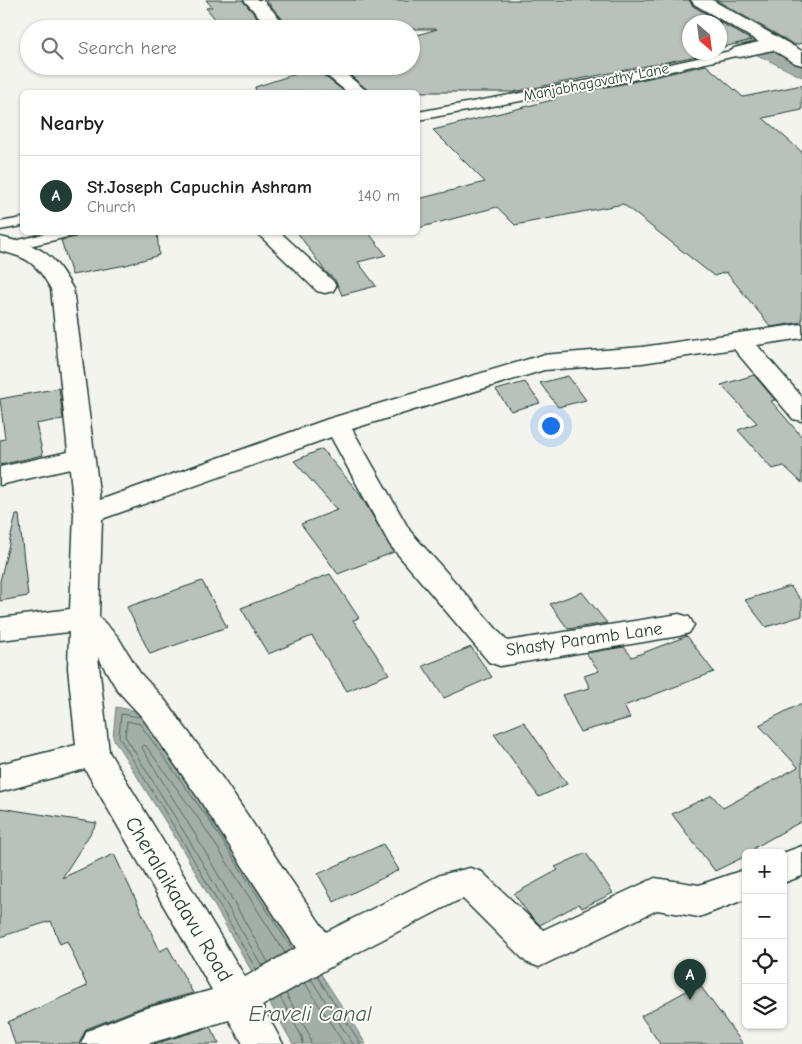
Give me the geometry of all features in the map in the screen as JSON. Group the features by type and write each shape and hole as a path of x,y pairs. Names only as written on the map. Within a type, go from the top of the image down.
{"street":[{"path":"253,0 272,20"},
{"path":"700,0 771,44 802,59"},
{"name":"Manjabhagavathy Lane","path":"740,52 771,44"},
{"path":"336,75 355,90"},
{"path":"270,235 325,286"},
{"path":"0,778 93,754 83,668 88,514 62,290 49,264 34,252 4,239"},
{"path":"88,514 337,425 542,363 642,355 802,331"},
{"path":"740,340 802,413"},
{"name":"Shasty Paramb Lane","path":"337,425 400,538 500,654 680,625"},
{"path":"0,476 81,458"},
{"path":"0,629 84,619"},
{"path":"84,619 107,645 130,682 153,708 211,789 320,954"},
{"name":"Cheralaikadavu Road","path":"93,754 245,996 264,1044"},
{"path":"787,867 802,861"},
{"path":"100,1044 140,1028 245,996 320,954 452,886 470,883 539,950 655,894 699,901 742,885"}],"lane":[{"name":"Manjabhagavathy Lane","path":"420,116 628,77 740,52"},
{"path":"4,239 20,224"},
{"path":"4,239 42,235"}],"water":[{"path":"666,0 686,0 710,15 690,15"},
{"path":"727,25 802,66 802,77 727,39"},
{"name":"Eraveli Canal","path":"116,707 146,713 216,811 366,1044 293,1044 180,845 113,738"}],"building":[{"path":"206,0 242,0 259,20 216,20 206,8 212,7"},
{"path":"266,0 689,0 693,6 708,15 682,15 682,59 513,92 368,90 350,75 420,75 420,34 437,29 420,29 420,20 283,20"},
{"path":"716,0 802,0 802,43 795,45"},
{"path":"727,26 751,40 727,46"},
{"path":"706,65 743,97 802,85 802,110 763,118 802,152 802,322 771,327 726,272 714,276 623,204 515,225 497,207 420,227 420,198 485,182 433,130 556,99 556,96 628,83"},
{"path":"292,75 323,75 342,90 256,90 255,87"},
{"path":"78,235 157,235 159,255 126,265 72,275 61,240"},
{"path":"299,235 370,235 386,255 358,262 376,286 342,295 335,280 325,271"},
{"path":"754,375 775,400 771,401 802,437 802,483 784,466 772,469 738,430 757,423 721,385"},
{"path":"568,376 586,400 558,407 540,383"},
{"path":"525,382 540,403 511,411 496,390"},
{"path":"59,388 63,419 36,424 43,455 0,465 0,440 5,439 0,399"},
{"path":"322,449 359,493 394,552 338,574 301,524 337,510 294,461"},
{"path":"16,515 19,515 28,596 0,601 0,581"},
{"path":"330,574 359,618 353,620 389,674 347,691 312,636 268,654 241,608"},
{"path":"202,581 227,627 150,654 127,607"},
{"path":"790,586 802,601 802,616 766,627 745,600"},
{"path":"582,592 607,623 568,629 550,604"},
{"path":"687,636 714,672 624,706 630,718 580,732 562,695 590,688 584,676 599,671 586,653 624,647 632,657"},
{"path":"471,647 492,677 444,698 423,666"},
{"path":"802,703 802,821 755,849 742,849 742,858 715,871 672,814 712,795 723,808 798,767 759,725"},
{"path":"524,722 567,784 539,797 494,734"},
{"path":"0,808 97,823 62,878 114,854 160,951 168,947 193,993 140,1008 86,1029 79,1044 15,1044 8,1022 87,986 67,941 60,944 51,921 0,937"},
{"path":"383,844 399,870 334,902 318,874"},
{"path":"586,853 613,893 582,908 579,904 540,925 514,894 558,870 555,867"},
{"path":"699,984 743,1044 660,1044 641,1016"},
{"path":"210,1027 219,1044 154,1044"}],"place":[{"name":"St.Joseph Capuchin Ashram","path":"690,1000"}]}
